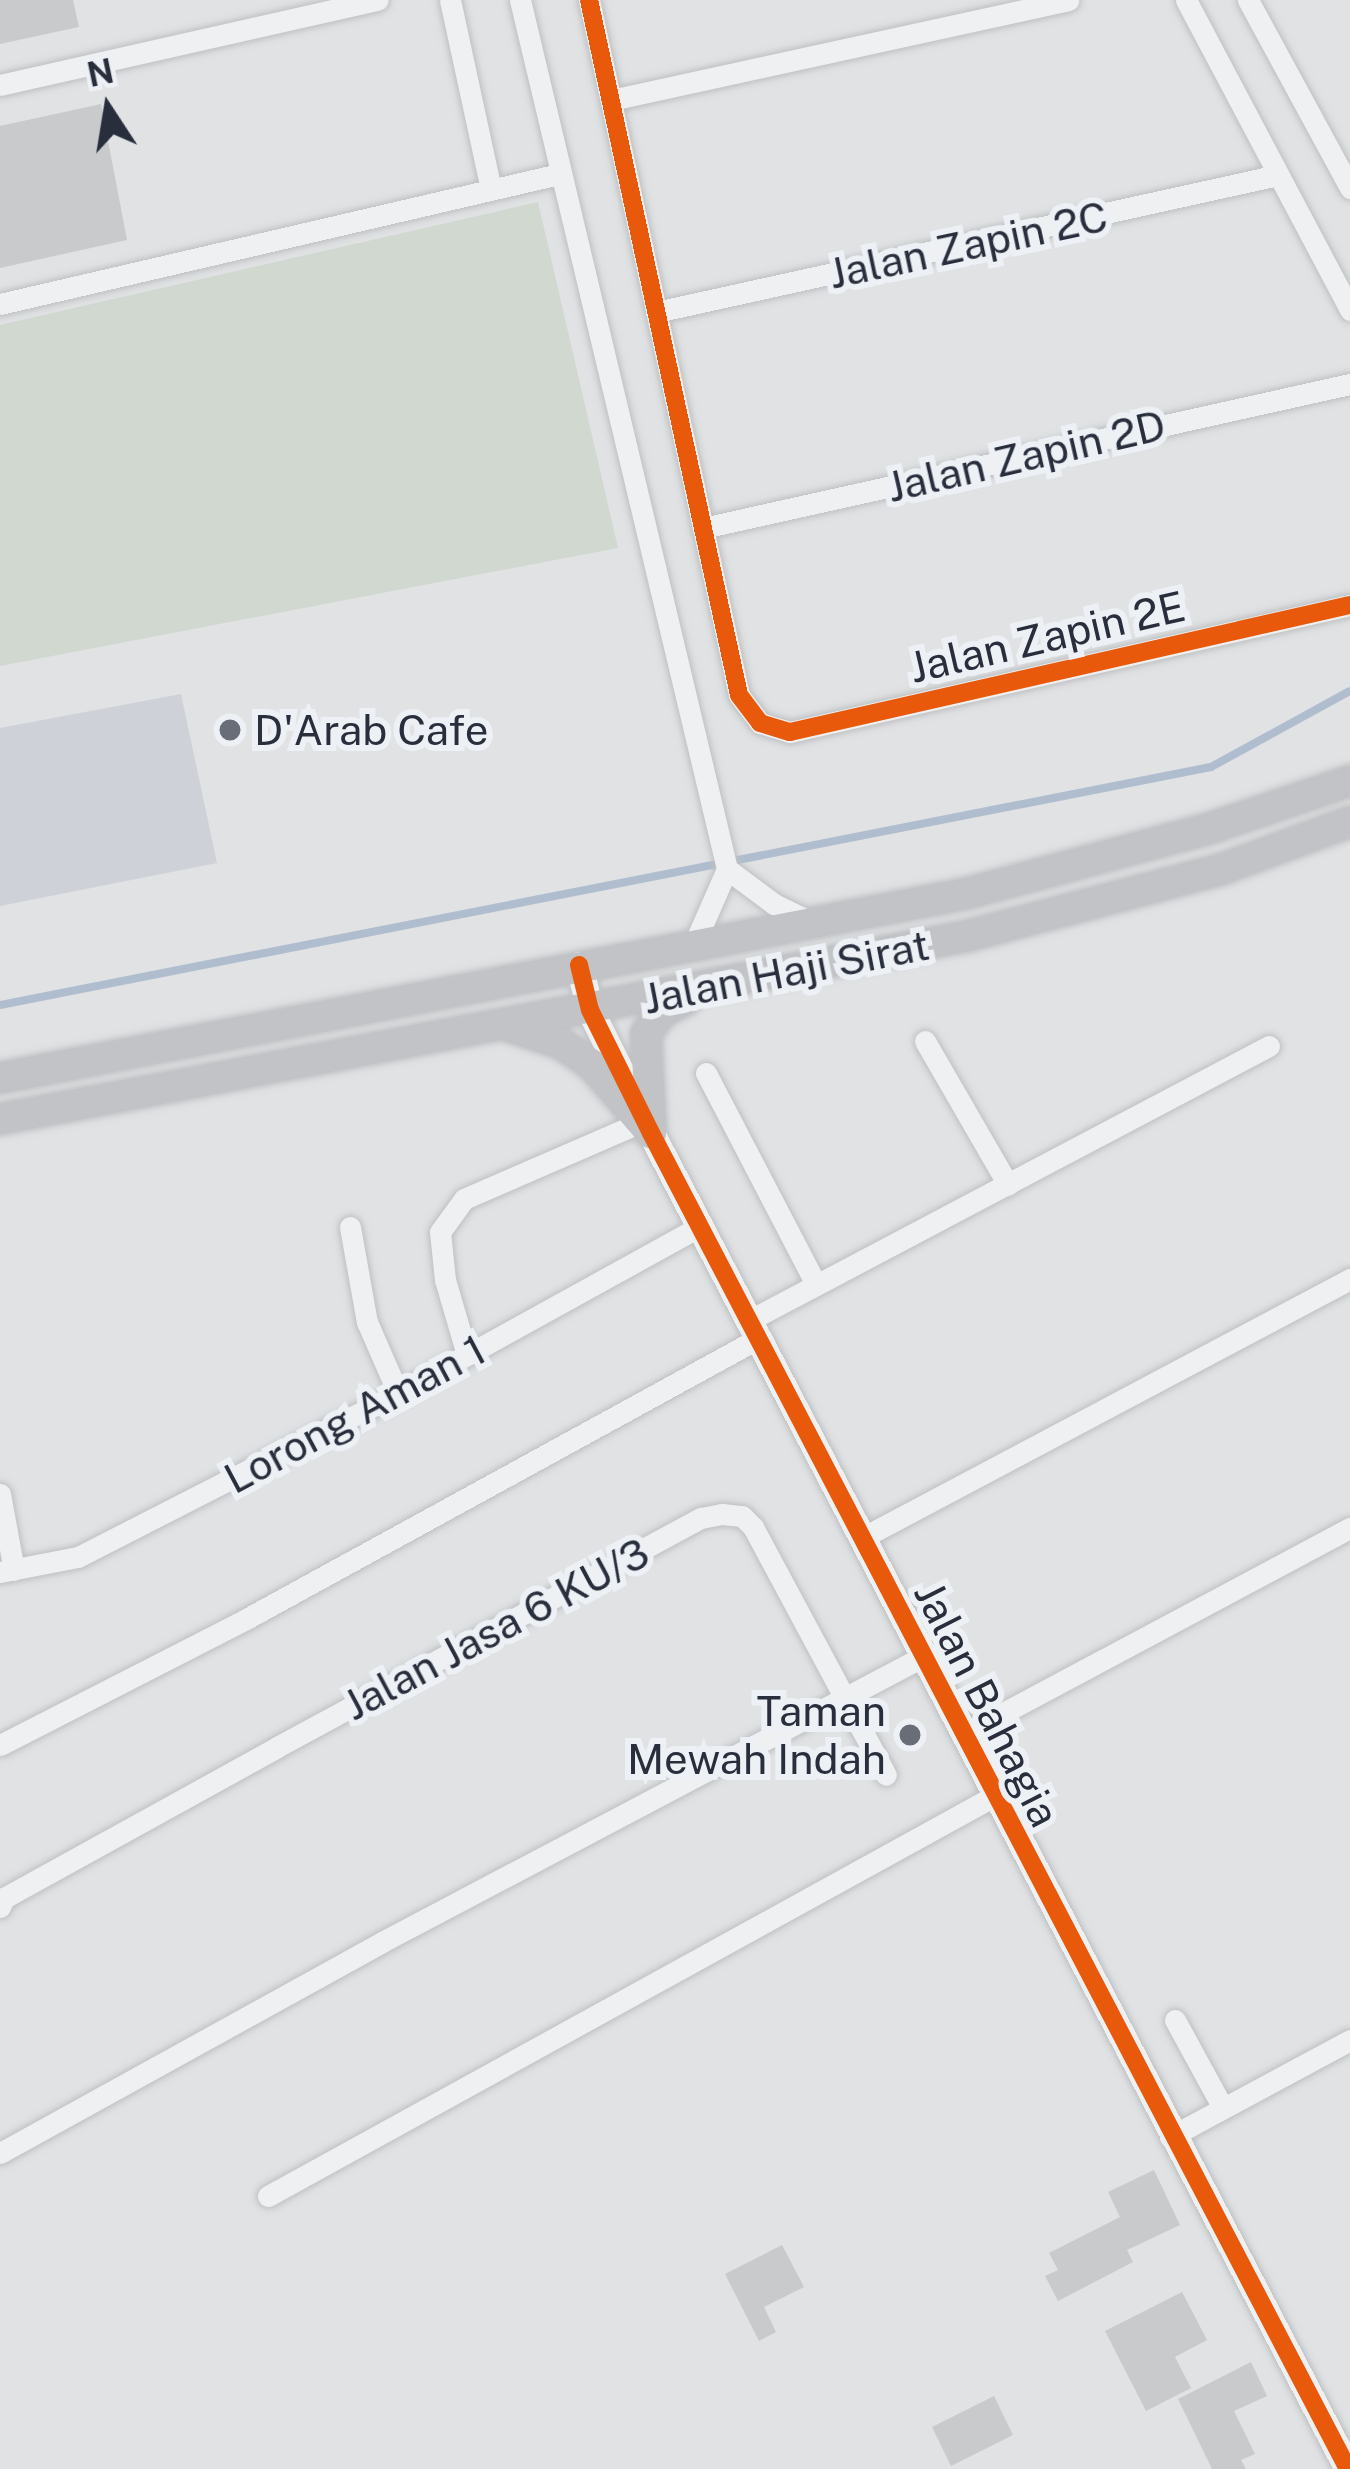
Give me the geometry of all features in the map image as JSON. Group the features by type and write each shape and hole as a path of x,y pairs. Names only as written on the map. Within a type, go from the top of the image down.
{"main road":[{"name":"Jalan Haji Sirat","path":"0,1078 965,894 1211,827 1350,781"},
{"name":"Jalan Haji Sirat","path":"0,1119 702,991 990,930 1222,869 1350,822"},
{"path":"646,1128 646,1034 662,1012 702,991"},
{"path":"504,1024 562,1044 591,1064 646,1128"}],"street":[{"path":"0,85 378,0"},
{"path":"450,0 491,190"},
{"path":"520,0 727,869 694,944"},
{"path":"589,0 703,528"},
{"path":"610,100 1068,0"},
{"path":"1186,0 1350,310"},
{"path":"1248,0 1350,188"},
{"path":"0,304 559,174"},
{"name":"Jalan Zapin 2C","path":"656,312 1278,175"},
{"name":"Jalan Zapin 2D","path":"703,528 1350,384"},
{"name":"Jalan Zapin 2E","path":"703,528 740,695 760,723 790,732 1350,605"},
{"path":"727,869 761,896 811,922"},
{"name":"Jalan Bahagia","path":"579,965 590,1010 646,1128 1170,2137 1348,2469"},
{"path":"925,1041 1008,1185"},
{"path":"0,1745 246,1618 752,1330 816,1284 1269,1046"},
{"path":"706,1073 816,1284"},
{"path":"466,1355 445,1280 440,1232 464,1199 646,1128"},
{"path":"350,1227 368,1322 398,1393"},
{"name":"Lorong Aman 1","path":"7,1571 78,1557 398,1393 699,1227"},
{"path":"860,1539 1350,1279"},
{"path":"0,1494 7,1571"},
{"name":"Jalan Jasa 6 KU/3","path":"0,1913 4,1898 701,1518 742,1516 753,1527 886,1775"},
{"path":"962,1735 1350,1528"},
{"path":"0,2152 382,1942 922,1657"},
{"path":"268,2196 994,1796"},
{"path":"1175,2020 1223,2108"},
{"path":"1170,2137 1350,2040"}],"shaded area":[{"path":"538,202 618,548 0,666 0,325"},
{"path":"181,694 217,863 0,906 0,728"}],"building":[{"path":"0,0 73,0 79,27 0,44"},
{"path":"101,104 127,240 0,268 0,126"},
{"path":"1154,2170 1180,2225 1127,2250 1133,2262 1058,2301 1045,2276 1058,2270 1049,2253 1120,2217 1108,2192"},
{"path":"782,2245 804,2287 764,2307 776,2332 759,2341 725,2274"},
{"path":"1182,2292 1207,2340 1175,2357 1191,2388 1146,2411 1105,2331"},
{"path":"1251,2362 1267,2396 1234,2411 1255,2454 1241,2460 1246,2469 1212,2469 1178,2399"},
{"path":"994,2396 1013,2435 951,2466 932,2427"}],"waterway":[{"path":"0,1005 1211,767 1350,691"}],"cycle path":[{"path":"589,0 739,695 760,723 790,732 1350,605"},
{"path":"579,965 590,1010 651,1133 1348,2469"}],"place":[{"name":"D'Arab Cafe","path":"230,730"},
{"name":"Taman Mewah Indah","path":"910,1735"}]}
